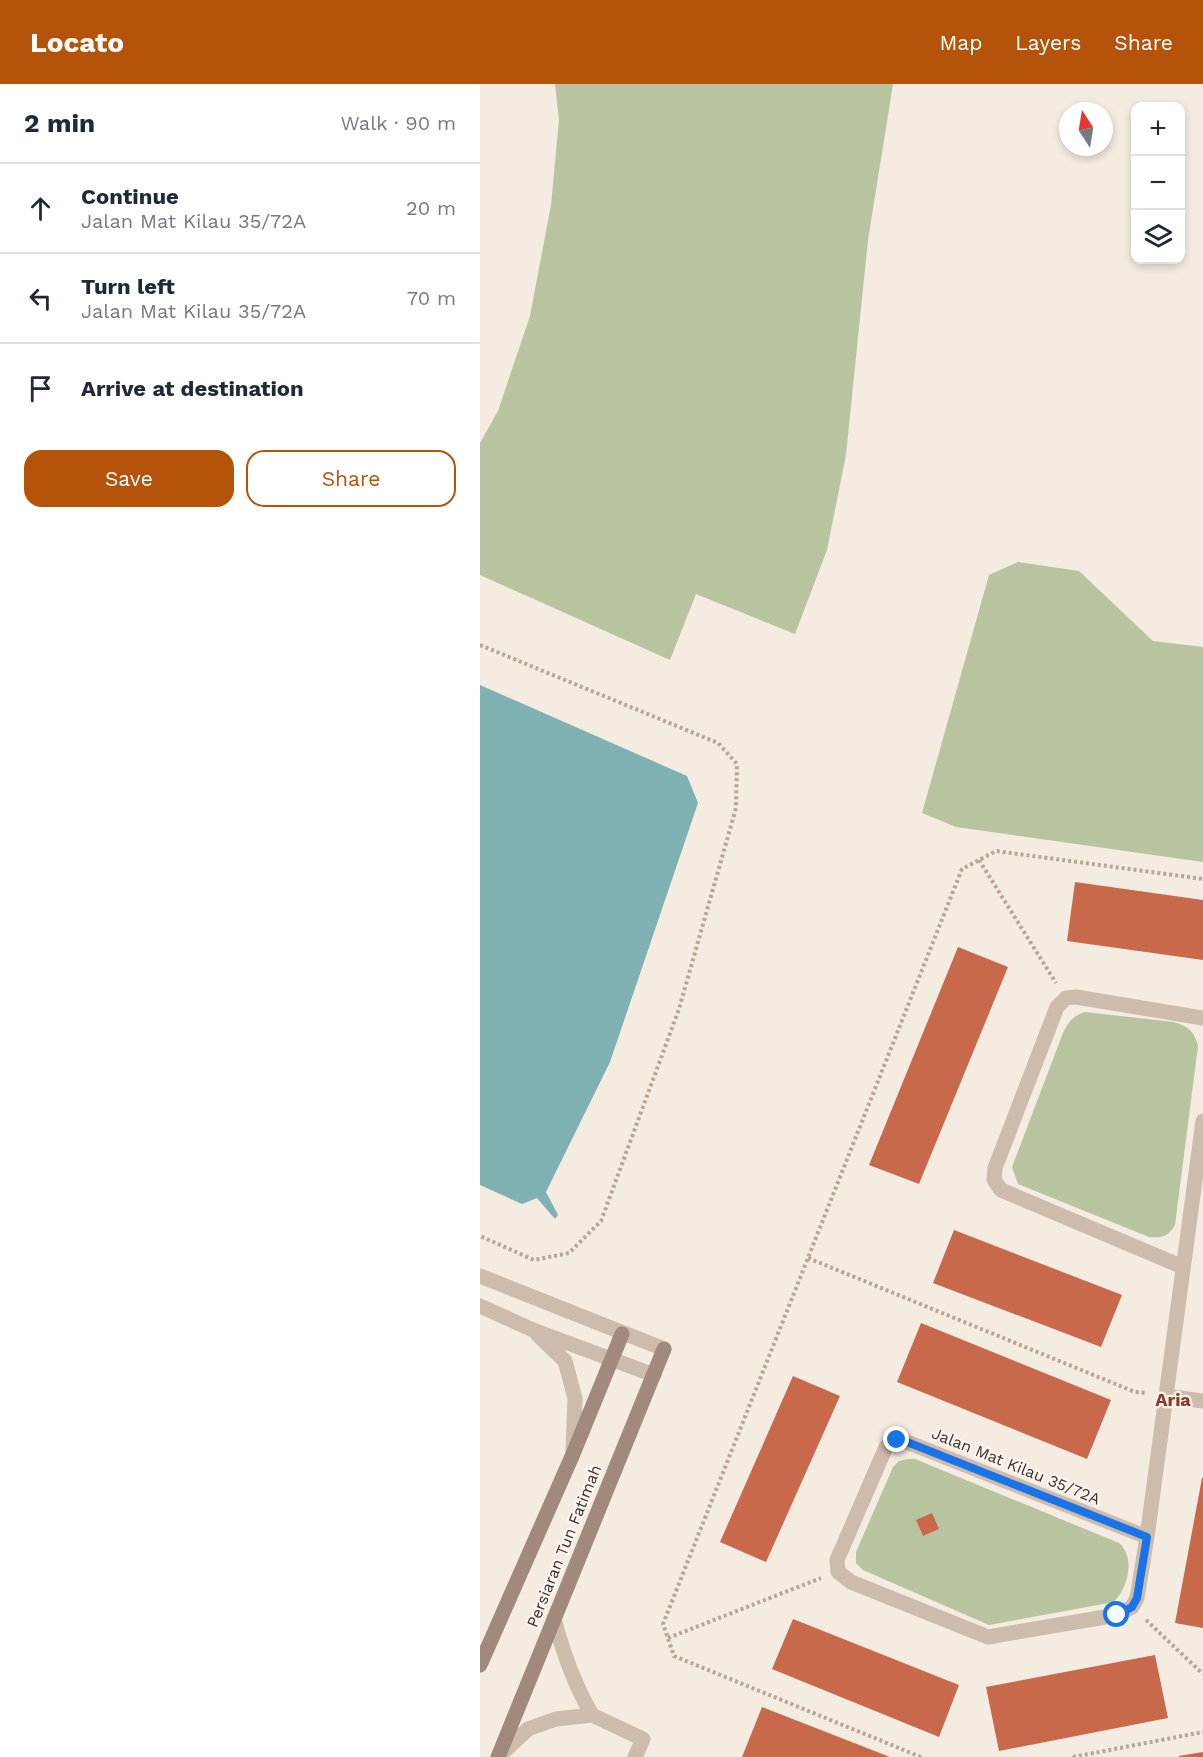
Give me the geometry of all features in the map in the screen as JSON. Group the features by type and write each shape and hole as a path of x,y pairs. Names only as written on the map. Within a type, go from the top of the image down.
{"street":[{"path":"1183,1267 1001,1190 994,1180 995,1168 1057,1006 1066,998 1076,997 1203,1018"},
{"path":"838,1572 851,1582 988,1637 1117,1615 1132,1607 1137,1598 1147,1537 1203,1121"},
{"path":"480,1276 622,1334"},
{"path":"480,1306 533,1330 654,1374"},
{"path":"533,1330 565,1361 575,1398 573,1454"},
{"name":"Persiaran Tun Fatimah","path":"480,1665 573,1454 622,1334 664,1349 498,1757"},
{"path":"1166,1396 1203,1401"},
{"name":"Jalan Mat Kilau 35/72A","path":"838,1572 837,1560 886,1448 897,1440 1147,1537"},
{"path":"554,1619 564,1656 575,1684 592,1715"},
{"path":"498,1757 528,1729 556,1719 592,1715 643,1739 635,1757"}],"path":[{"path":"480,645 718,743 737,764 736,808 679,1009 601,1221 569,1253 534,1260 480,1236"},
{"path":"921,1757 674,1656 663,1624 963,869 996,852 1203,879"},
{"path":"979,860 1066,998"},
{"path":"808,1258 1135,1392 1166,1396"},
{"path":"668,1638 838,1572"},
{"path":"1132,1607 1203,1674"},
{"path":"1073,1757 1203,1732"}],"green space":[{"path":"555,84 893,84 868,240 846,455 827,550 795,634 696,594 670,660 480,575 480,443 498,411 530,316 551,205 559,120"},
{"path":"1018,562 1079,571 1153,641 1203,647 1203,862 956,827 922,813 989,575"},
{"path":"1085,1012 1174,1022 1193,1033 1198,1046 1175,1225 1164,1236 1149,1237 1018,1184 1012,1167 1063,1033 1077,1015"},
{"path":"915,1459 1119,1543 1124,1549 1129,1564 1126,1581 1119,1596 1114,1602 989,1625 863,1570 856,1563 856,1552 893,1467 899,1461"}],"water":[{"path":"480,685 687,776 698,803 610,1062 546,1192 558,1215 555,1219 537,1198 522,1204 480,1185"}],"building":[{"path":"1075,882 1203,900 1203,960 1067,941"},
{"path":"958,947 1008,967 919,1184 869,1165"},
{"path":"954,1230 1122,1295 1101,1347 933,1283"},
{"path":"921,1323 1111,1400 1087,1459 897,1382"},
{"path":"793,1376 840,1396 766,1562 720,1542"},
{"path":"1203,1478 1203,1628 1175,1623"},
{"path":"932,1513 939,1529 923,1536 916,1520"},
{"path":"793,1619 959,1685 939,1737 772,1669"},
{"path":"1155,1655 1168,1718 999,1751 986,1687"},
{"path":"762,1707 890,1757 742,1757"},
{"path":"1203,1752 1203,1757 1179,1757 1179,1756"}],"district":[{"name":"Aria","path":"1173,1399"}],"route":[{"path":"897,1440 1147,1537 1137,1598 1132,1607 1117,1615"}]}
